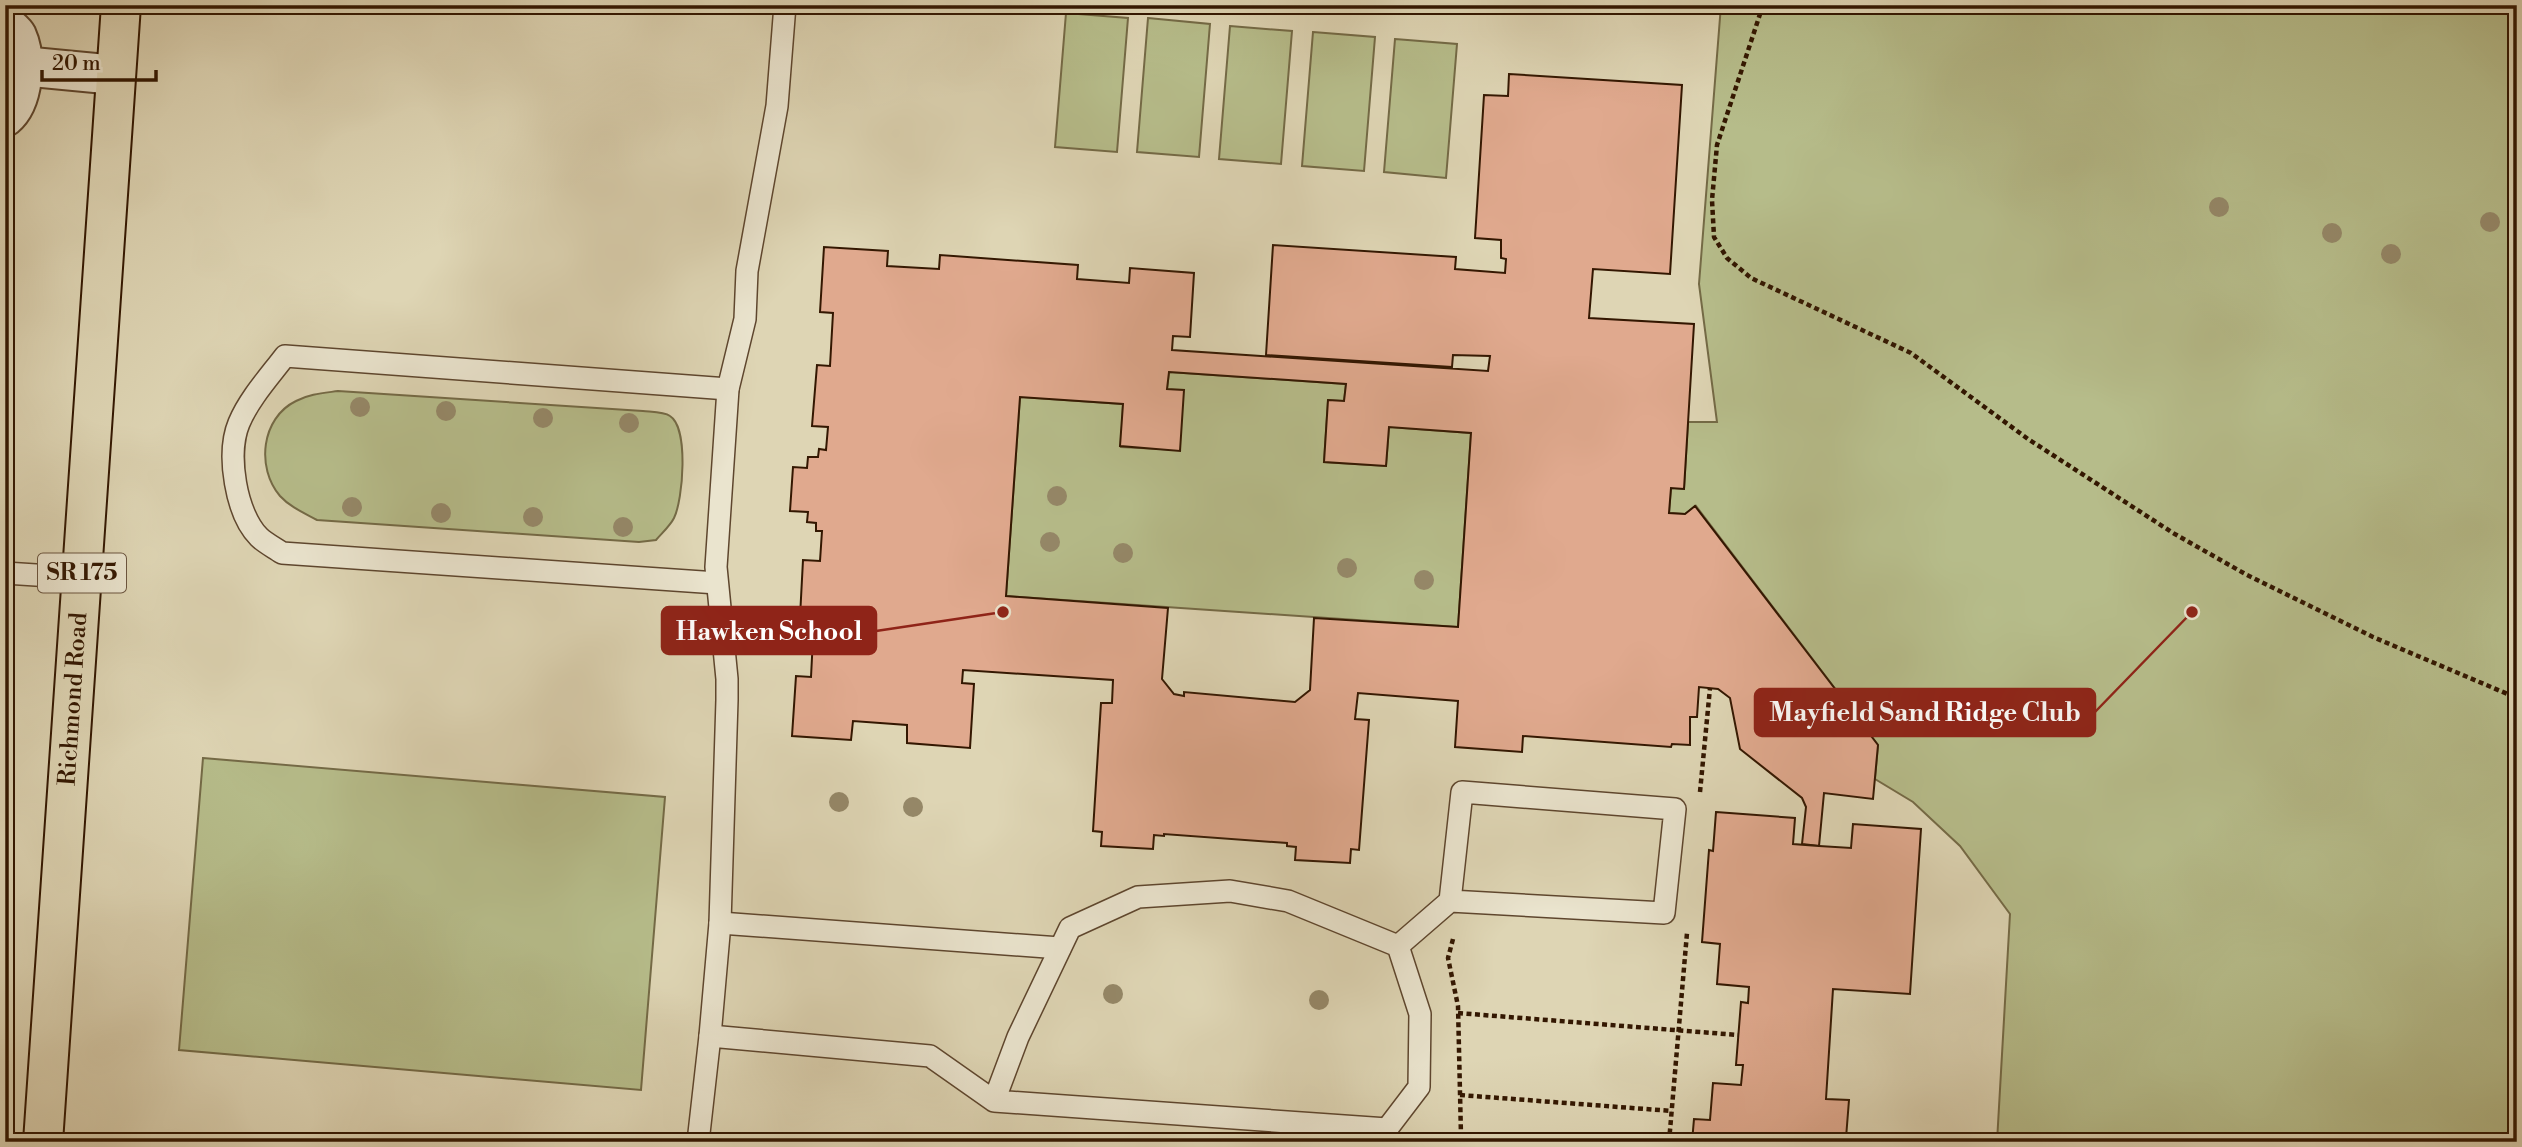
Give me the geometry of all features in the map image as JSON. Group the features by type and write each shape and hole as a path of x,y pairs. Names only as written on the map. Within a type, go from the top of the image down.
{"main road":[{"name":"Richmond Road","path":"43,1142 121,5"}],"street":[{"path":"5,24 17,36 22,66 21,92 5,117"},
{"path":"22,66 116,75"}],"lane":[{"path":"698,1142 720,923 727,679 716,567 728,389 745,320 747,271 778,106 785,5"},
{"path":"717,583 282,553 258,537 244,512 236,483 233,457 238,425 253,398 285,356 728,389"},
{"path":"5,573 82,578"},
{"path":"1398,946 1450,901 1462,792 1675,809 1664,913 1450,901"},
{"path":"710,1036 930,1056 994,1101 1387,1129 1419,1087 1420,1014 1398,946 1288,901 1230,891 1138,897 1070,928 1018,1037 994,1101"},
{"path":"720,923 1060,948"}],"path":[{"path":"1763,5 1717,145 1712,200 1714,237 1727,258 1751,278 1911,353 2028,439 2173,533 2247,575 2373,637 2517,698"},
{"path":"1454,936 1448,958 1458,1013 1461,1136 1457,1142"},
{"path":"1673,942 1687,942"},
{"path":"1458,1013 1738,1035"},
{"path":"1460,1095 1672,1111"},
{"path":"804,1138 850,1142"}],"green space":[{"path":"1721,5 2517,5 2517,1142 1997,1142 2010,914 1960,846 1913,802 1875,779 1878,745 1696,506 1685,514 1669,513 1671,488 1684,489 1688,422 1717,422 1699,284"},
{"path":"1066,13 1128,18 1117,152 1055,147"},
{"path":"1148,18 1210,24 1199,157 1137,152"},
{"path":"1230,26 1292,31 1281,164 1219,159"},
{"path":"1313,32 1375,37 1364,171 1302,166"},
{"path":"1395,39 1457,44 1446,178 1384,172"},
{"path":"1169,372 1346,384 1344,401 1328,400 1324,462 1386,466 1389,427 1471,433 1458,627 1006,596 1020,397 1123,404 1121,447 1180,450 1167,389"},
{"path":"338,391 643,411 670,416 680,434 683,465 680,496 674,518 656,540 639,542 317,520 293,507 272,485 267,472 266,444 275,419 284,409 306,397"},
{"path":"203,758 665,797 641,1090 179,1050"}],"building":[{"path":"1509,74 1682,85 1670,274 1593,269 1589,318 1694,324 1684,489 1671,488 1669,513 1685,514 1695,506 1878,745 1873,799 1824,793 1819,846 1802,844 1806,807 1802,798 1740,749 1730,698 1718,689 1699,687 1697,717 1690,717 1690,745 1672,744 1671,747 1523,736 1522,752 1455,747 1458,701 1358,693 1355,719 1369,720 1359,850 1351,849 1350,863 1295,860 1296,847 1287,846 1287,843 1164,834 1154,835 1153,849 1101,846 1102,832 1093,831 1101,703 1112,703 1113,680 963,670 962,683 974,684 970,748 907,743 907,725 853,721 851,740 792,736 796,676 811,677 814,618 800,617 803,560 820,561 822,531 816,531 816,523 807,522 808,512 790,511 793,467 807,468 808,457 818,457 819,449 826,450 828,427 812,426 817,365 830,366 833,313 820,312 824,247 888,251 887,266 939,269 940,255 1078,265 1077,279 1129,283 1130,268 1194,273 1190,337 1173,336 1172,350 1488,371 1490,356 1453,355 1452,367 1266,355 1273,245 1456,257 1455,269 1505,273 1506,259 1501,258 1501,240 1475,238 1484,95 1508,96","holes":["1169,372 1346,384 1344,401 1328,400 1324,462 1386,466 1389,427 1471,433 1458,627 1314,618 1310,690 1295,702 1184,692 1184,696 1174,694 1162,679 1168,608 1006,596 1020,397 1123,404 1120,446 1180,451 1184,390 1167,389"]},
{"path":"1716,812 1795,818 1793,844 1851,848 1853,824 1921,829 1910,994 1833,989 1826,1099 1849,1100 1846,1138 1865,1139 1865,1142 1692,1142 1694,1119 1710,1120 1713,1083 1741,1085 1743,1065 1736,1065 1741,1002 1748,1003 1749,987 1717,984 1720,944 1702,942 1709,850 1713,851"}],"place":[{"name":"Hawken School","path":"1003,612"},
{"name":"Mayfield Sand Ridge Club","path":"2192,612"}]}
